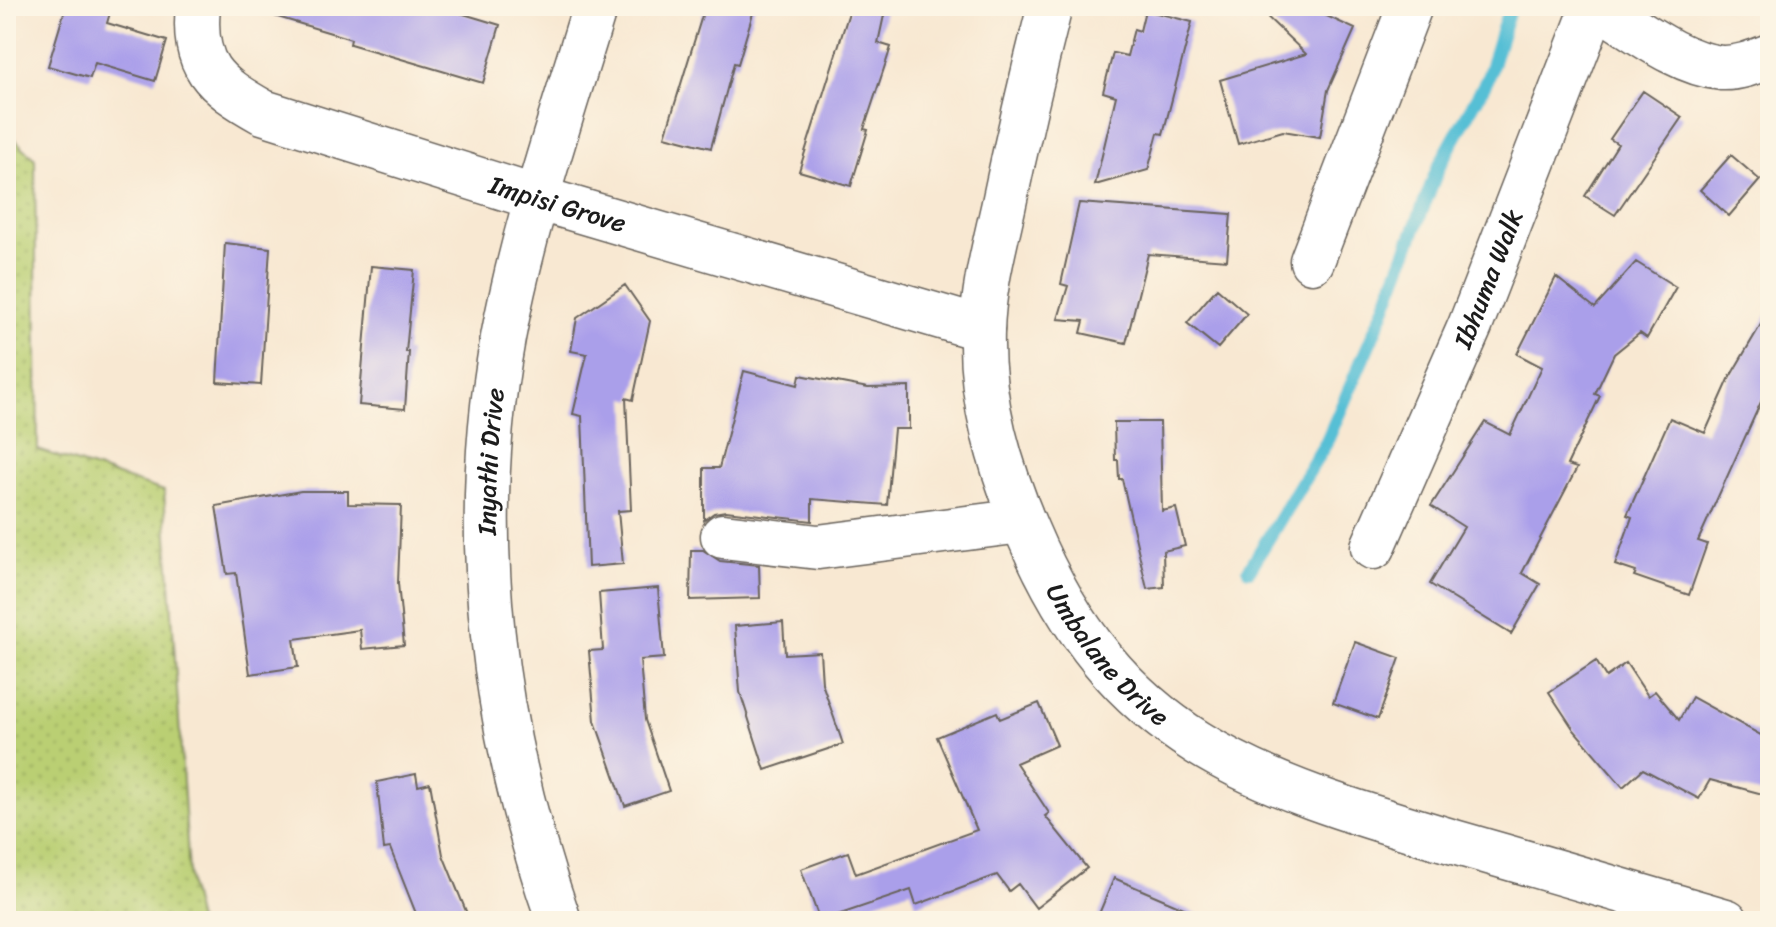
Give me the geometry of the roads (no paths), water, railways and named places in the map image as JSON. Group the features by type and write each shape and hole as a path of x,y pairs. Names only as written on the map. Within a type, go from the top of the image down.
{"street":[{"name":"Inyathi Drive","path":"559,921 536,855 513,771 497,685 488,599 486,512 491,425 503,339 537,198 595,6"},
{"name":"Umbalane Drive","path":"1050,6 989,271 982,329 989,418 1022,521 1072,623 1109,672 1159,717 1208,750 1256,776 1322,803 1726,921"},
{"path":"1312,261 1410,6"},
{"name":"Ibhuma Walk","path":"1373,547 1470,326 1596,6 1681,56 1700,63 1723,68 1745,66 1770,56"},
{"name":"Impisi Grove","path":"198,7 197,48 206,68 226,91 263,112 537,198 982,329"},
{"path":"723,536 818,547 1022,521"}],"waterway":[{"path":"1249,570 1326,443 1383,312 1438,168 1488,78 1510,6"}]}
